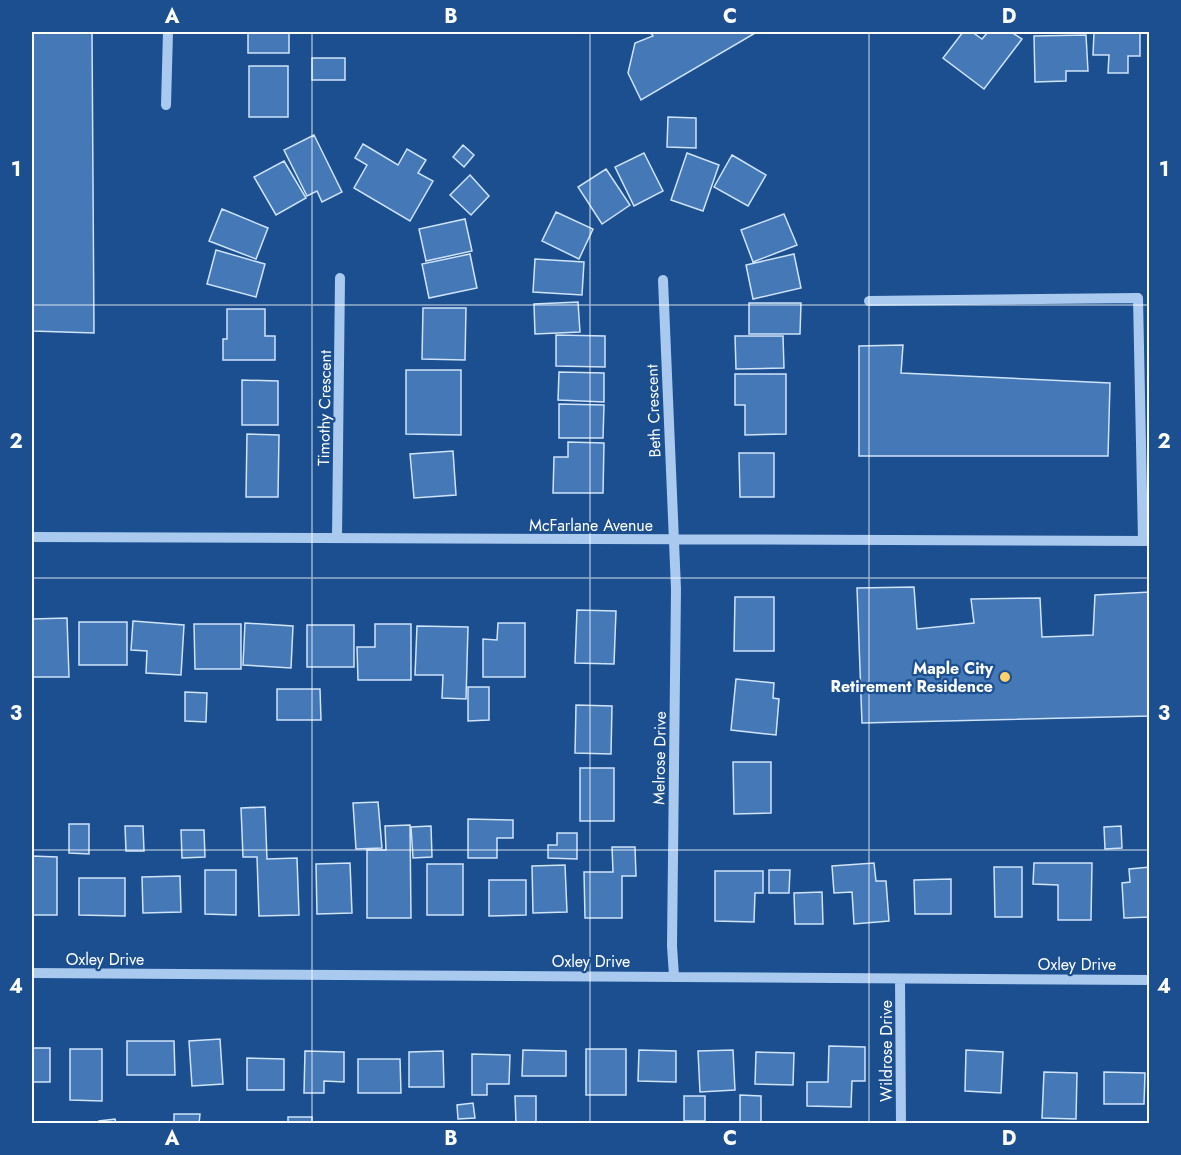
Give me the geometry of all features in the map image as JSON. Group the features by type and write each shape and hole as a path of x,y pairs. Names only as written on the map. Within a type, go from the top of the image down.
{"street":[{"path":"166,105 168,32"},
{"name":"Timothy Crescent","path":"338,538 340,278"},
{"name":"Beth Crescent","path":"663,280 674,541"},
{"path":"869,301 1138,298 1146,541"},
{"name":"McFarlane Avenue","path":"32,537 1146,541"},
{"name":"Melrose Drive","path":"674,541 676,589 672,946 674,976"},
{"name":"Oxley Drive","path":"32,973 1149,980"},
{"name":"Wildrose Drive","path":"900,979 901,1124"}],"building":[{"path":"32,32 92,32 94,333 32,331"},
{"path":"248,32 289,32 289,53 248,53"},
{"path":"650,32 757,32 641,100 628,73 635,43 653,36"},
{"path":"963,32 972,32 982,39 988,32 1011,32 1022,39 984,89 943,58"},
{"path":"1094,32 1140,32 1140,56 1128,56 1128,73 1108,73 1109,55 1093,55"},
{"path":"1086,35 1088,71 1066,71 1066,81 1035,82 1034,36"},
{"path":"312,58 345,58 345,80 312,80"},
{"path":"249,66 288,66 288,117 249,117"},
{"path":"668,117 696,118 696,148 667,147"},
{"path":"314,135 342,192 322,202 317,191 307,196 284,150"},
{"path":"363,144 398,165 407,149 426,160 418,173 433,181 410,221 354,188 367,165 355,158"},
{"path":"463,145 474,155 464,167 453,157"},
{"path":"644,153 663,191 634,206 615,167"},
{"path":"687,153 719,165 703,211 671,200"},
{"path":"732,155 766,175 748,206 714,187"},
{"path":"284,161 306,198 276,215 254,177"},
{"path":"606,169 630,205 602,224 578,187"},
{"path":"470,175 489,196 471,215 450,195"},
{"path":"222,209 268,228 256,259 209,241"},
{"path":"556,212 593,229 579,259 542,241"},
{"path":"784,214 797,245 753,262 741,230"},
{"path":"465,219 472,251 426,261 419,229"},
{"path":"216,250 265,264 256,297 207,284"},
{"path":"470,254 477,288 429,298 422,264"},
{"path":"794,254 801,288 753,299 746,265"},
{"path":"535,259 584,262 582,295 533,292"},
{"path":"578,302 580,332 535,334 534,304"},
{"path":"749,303 801,303 800,334 749,334"},
{"path":"423,308 466,308 465,360 422,359"},
{"path":"227,309 265,309 265,336 275,336 275,360 223,360 223,339 227,339"},
{"path":"556,335 605,336 605,367 556,366"},
{"path":"735,336 783,336 784,368 736,369"},
{"path":"903,345 901,373 1110,383 1108,456 859,456 859,346"},
{"path":"406,370 461,370 461,435 406,434"},
{"path":"559,372 604,373 604,402 558,400"},
{"path":"735,374 786,374 786,434 745,435 745,405 735,405"},
{"path":"242,380 278,381 278,425 242,425"},
{"path":"559,404 604,405 603,438 559,438"},
{"path":"247,434 279,435 278,497 246,497"},
{"path":"568,442 604,443 603,493 553,493 554,457 568,457"},
{"path":"453,451 456,495 414,498 410,454"},
{"path":"739,453 774,453 774,497 740,497"},
{"name":"Maple City Retirement Residence","path":"914,587 917,629 974,623 971,599 1040,598 1042,637 1093,635 1095,595 1150,592 1150,716 862,723 857,588"},
{"path":"735,597 774,597 774,651 734,651"},
{"path":"577,610 616,611 614,664 575,663"},
{"path":"67,618 69,677 32,677 32,619"},
{"path":"133,621 184,625 181,675 146,673 147,651 131,650"},
{"path":"79,622 127,622 127,665 79,665"},
{"path":"245,623 293,626 291,668 243,665"},
{"path":"498,623 525,623 525,677 483,677 483,639 497,640"},
{"path":"194,624 241,624 241,669 195,669"},
{"path":"375,624 411,624 411,680 358,680 357,647 375,647"},
{"path":"307,625 354,625 354,667 307,667"},
{"path":"417,626 468,627 466,699 442,698 443,675 415,675"},
{"path":"736,679 774,683 773,698 779,699 776,735 731,730"},
{"path":"468,687 489,687 489,720 468,721"},
{"path":"277,689 320,689 321,720 277,720"},
{"path":"185,692 207,693 206,722 185,721"},
{"path":"576,705 612,706 611,754 575,753"},
{"path":"733,762 771,762 771,813 734,814"},
{"path":"580,768 614,768 614,821 580,821"},
{"path":"378,802 382,848 356,849 353,803"},
{"path":"265,807 267,859 297,858 299,915 259,916 257,857 243,857 241,808"},
{"path":"468,819 513,820 513,838 497,838 497,858 468,858"},
{"path":"69,824 89,824 89,854 69,853"},
{"path":"410,825 411,918 367,918 367,850 386,850 385,826"},
{"path":"125,826 143,826 144,851 126,851"},
{"path":"431,826 432,857 413,858 411,827"},
{"path":"1121,826 1122,848 1105,849 1104,827"},
{"path":"181,830 204,830 205,857 182,858"},
{"path":"557,833 577,833 577,859 548,858 548,845 557,845"},
{"path":"612,847 635,847 636,876 622,876 622,918 585,918 584,872 613,872"},
{"path":"32,856 57,857 57,915 32,915"},
{"path":"350,863 352,913 317,914 316,864"},
{"path":"874,863 876,881 886,881 889,921 854,924 852,892 834,893 832,866"},
{"path":"1034,863 1092,863 1091,920 1058,920 1058,885 1033,884"},
{"path":"427,864 463,864 463,915 427,915"},
{"path":"565,865 567,912 533,913 532,866"},
{"path":"994,867 1022,867 1022,917 995,917"},
{"path":"1150,867 1150,917 1124,918 1122,883 1130,882 1129,869"},
{"path":"205,870 236,870 236,915 205,914"},
{"path":"769,870 790,870 789,893 769,893"},
{"path":"715,871 763,871 763,893 755,893 754,922 715,921"},
{"path":"180,876 181,912 143,913 142,877"},
{"path":"79,878 125,878 125,916 79,915"},
{"path":"951,879 951,914 915,914 914,880"},
{"path":"489,880 526,880 526,915 489,916"},
{"path":"822,892 823,924 795,924 794,893"},
{"path":"220,1039 223,1084 192,1086 189,1041"},
{"path":"127,1041 174,1041 175,1075 127,1075"},
{"path":"829,1046 865,1047 865,1081 852,1081 851,1107 807,1106 807,1082 828,1082"},
{"path":"32,1048 50,1048 50,1082 32,1082"},
{"path":"70,1049 102,1049 102,1101 70,1100"},
{"path":"586,1049 626,1049 626,1095 586,1095"},
{"path":"523,1050 566,1051 566,1076 522,1076"},
{"path":"639,1050 676,1051 676,1082 638,1081"},
{"path":"733,1050 735,1090 700,1092 698,1051"},
{"path":"966,1050 1003,1052 1001,1093 965,1091"},
{"path":"305,1051 344,1052 344,1082 324,1081 324,1093 304,1093"},
{"path":"443,1051 444,1087 409,1087 409,1052"},
{"path":"756,1052 794,1053 793,1085 755,1084"},
{"path":"472,1054 510,1055 509,1084 487,1084 487,1095 472,1095"},
{"path":"247,1058 284,1059 284,1090 247,1090"},
{"path":"358,1059 400,1059 401,1093 358,1093"},
{"path":"1044,1072 1077,1073 1076,1119 1042,1118"},
{"path":"1104,1072 1145,1073 1144,1104 1104,1104"},
{"path":"740,1095 761,1096 761,1124 740,1124"},
{"path":"515,1096 536,1096 536,1124 516,1124"},
{"path":"684,1096 705,1096 705,1121 684,1121"},
{"path":"473,1103 475,1118 458,1119 457,1105"},
{"path":"174,1114 200,1114 199,1124 174,1124"},
{"path":"288,1117 312,1117 312,1124 288,1124"},
{"path":"115,1119 116,1124 99,1124 99,1121"}],"place":[{"name":"Maple City Retirement Residence","path":"1005,677"}]}
